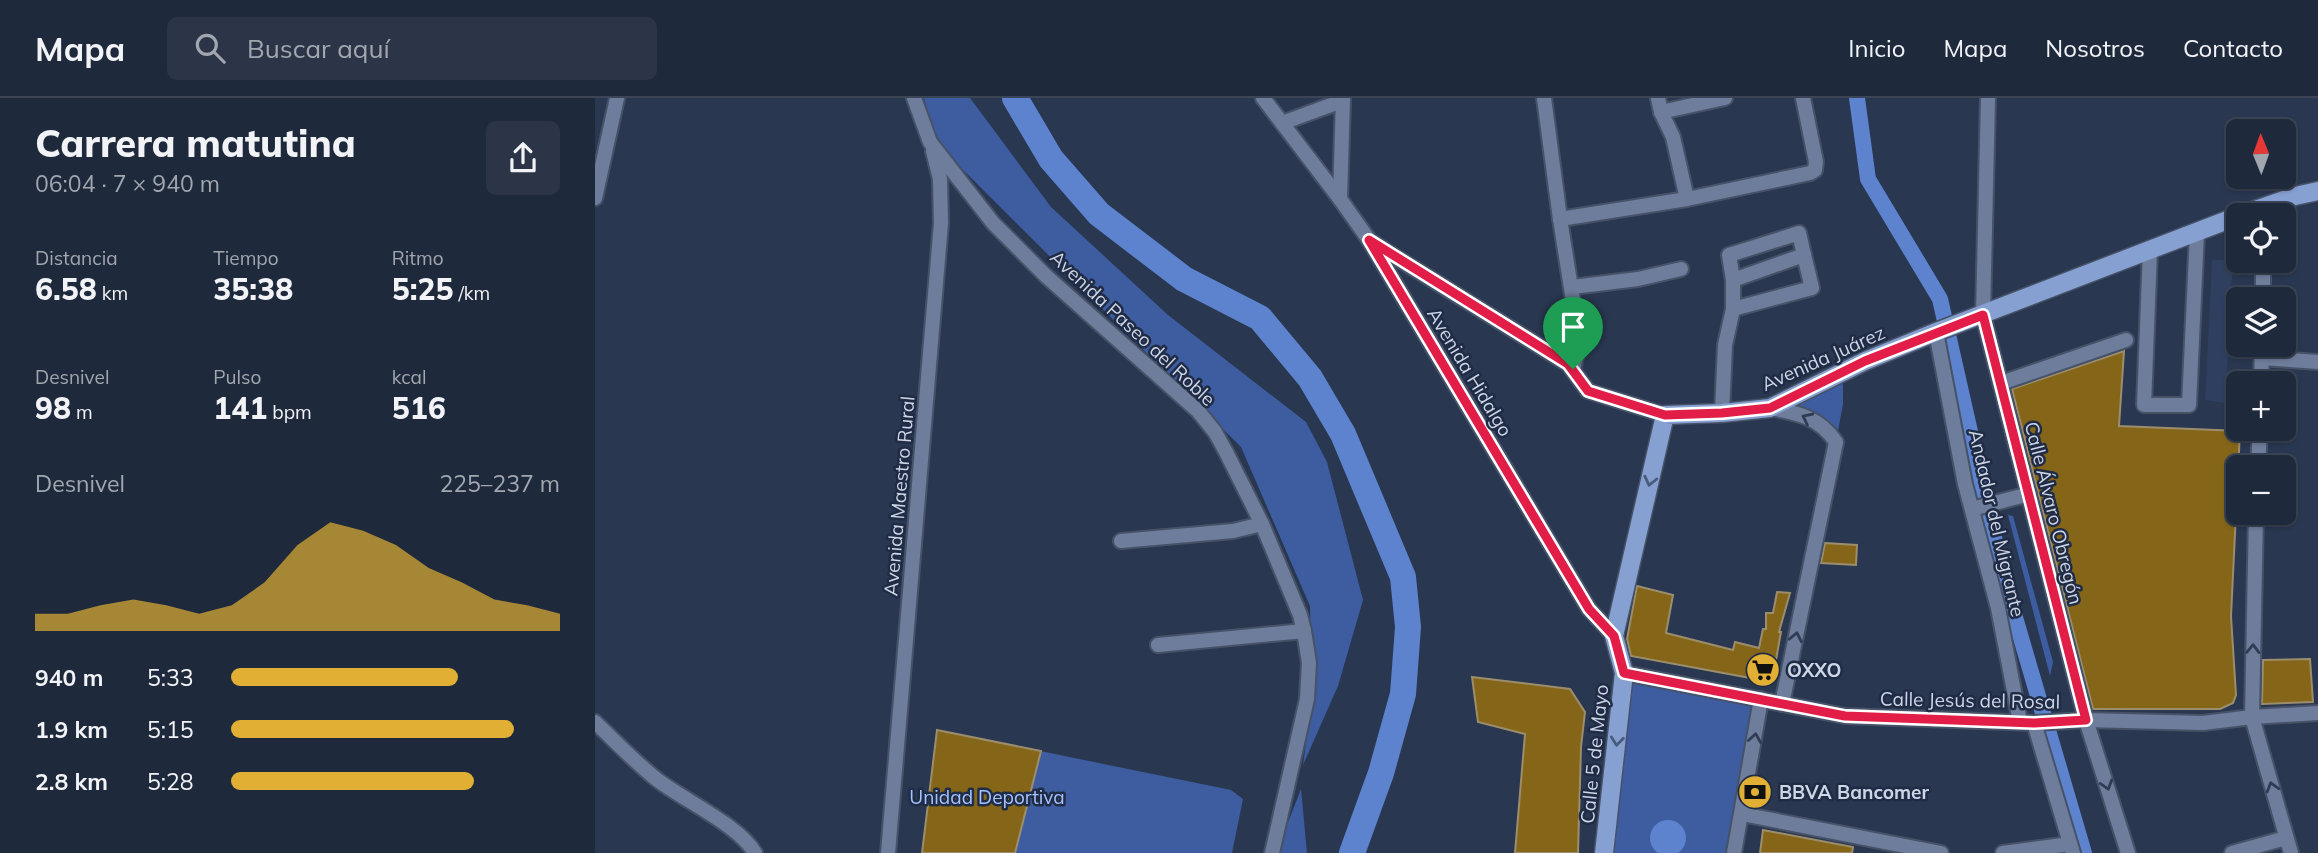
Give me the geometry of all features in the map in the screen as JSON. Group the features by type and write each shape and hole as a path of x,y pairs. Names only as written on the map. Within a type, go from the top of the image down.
{"main road":[{"name":"Avenida Juárez","path":"2280,203 2295,196 2318,191"},
{"name":"Avenida Juárez","path":"1665,415 1770,408 1865,361 1939,330 2226,221"},
{"name":"Calle 5 de Mayo","path":"1604,853 1624,673 1614,636 1665,415"}],"street":[{"path":"595,198 601,138 617,98"},
{"name":"Avenida Paseo del Roble","path":"914,98 930,142 993,223 1047,276 1198,411 1215,432 1262,524 1300,615 1309,663 1307,699 1272,853"},
{"name":"Avenida Hidalgo","path":"1263,98 1369,240 1589,609 1614,636"},
{"path":"1544,98 1578,332 1579,345 1573,369"},
{"path":"1687,199 1673,137 1660,105 1725,98"},
{"path":"1560,219 1687,199 1811,173 1815,170 1816,162 1803,98"},
{"name":"Calle Álvaro Obregón","path":"1988,98 1979,316 2001,383 2023,495 2082,720 2128,853"},
{"path":"1282,123 1342,100 1340,199"},
{"name":"Avenida Maestro Rural","path":"888,853 941,223 940,179 930,142"},
{"path":"2150,250 2144,405 2189,405 2197,232"},
{"path":"1722,413 1725,345 1733,309 1733,280 1729,255 1799,233 1812,288 1733,309"},
{"name":"Avenida Juárez","path":"1369,240 1573,369 1588,391 1665,415"},
{"path":"1733,280 1804,255"},
{"path":"1571,287 1638,279 1681,269"},
{"name":"Andador del Migrante","path":"1939,330 1965,484 1977,507 1998,608 2071,849"},
{"path":"2001,383 2126,340"},
{"path":"2293,357 2318,362"},
{"path":"1770,408 1800,414 1827,428 1836,442 1782,704"},
{"path":"1977,507 2023,495"},
{"path":"1121,541 1233,531 1262,524"},
{"path":"2256,525 2252,717 2291,853"},
{"path":"1158,645 1304,631"},
{"name":"Calle Jesús del Rosal","path":"1624,673 1845,716 2032,723 2082,720 2203,723 2318,713"},
{"path":"1734,853 1761,699"},
{"path":"595,722 656,779 713,816 750,845 755,853"},
{"path":"1742,814 1932,852"},
{"path":"2232,853 2286,838"},
{"path":"2003,853 2071,849"}],"shaded area":[{"path":"2212,260 2226,260 2226,273 2232,273 2231,287 2226,287 2228,357 2225,403 2205,400"},
{"path":"1661,821 1675,821 1685,831 1685,845 1676,854 1660,854 1651,845 1651,831"}],"green space":[{"path":"924,98 970,98 1051,207 1168,315 1306,422 1327,462 1363,600 1338,686 1303,765 1312,699 1310,606 1241,447 935,142"},
{"path":"1843,372 1843,404 1836,442 1827,428 1770,408"},
{"path":"2008,515 2013,516 2053,662 2050,676"},
{"path":"1624,673 1761,699 1734,853 1604,853"},
{"name":"Unidad Deportiva","path":"937,730 1231,790 1243,799 1232,853 922,853"},
{"path":"1301,789 1307,853 1276,853"}],"building":[{"path":"2124,351 2119,426 2226,430 2226,441 2240,441 2239,455 2226,455 2226,525 2235,525 2231,616 2236,695 2233,703 2220,709 2093,709 2012,389"},
{"path":"1825,543 1857,545 1856,565 1821,563"},
{"path":"1637,586 1673,595 1666,633 1733,650 1735,642 1759,648 1763,629 1766,629 1766,613 1773,613 1777,592 1790,593 1779,632 1772,682 1631,656 1627,639"},
{"path":"2310,659 2313,702 2262,704 2263,660"},
{"path":"1472,677 1570,689 1585,712 1581,747 1578,853 1515,853 1525,734 1478,722"},
{"path":"937,730 1041,751 1015,853 922,853"},
{"path":"1763,830 1853,847 1852,853 1760,853"}],"waterway":[{"path":"1015,98 1051,159 1099,214 1184,279 1260,318 1310,378 1343,434 1403,577 1408,627 1403,694 1381,773 1352,853"},
{"path":"1857,98 1868,179 1940,299 2002,573 2084,853"}],"place":[{"name":"OXXO","path":"1763,670"},
{"name":"BBVA Bancomer","path":"1755,792"}],"route":[{"path":"1369,240 1573,369 1588,391 1665,415 1770,408 1865,361 1936,331 1983,315 2086,720 2034,723 1845,716 1624,673 1614,636 1589,609 1369,240"}]}
